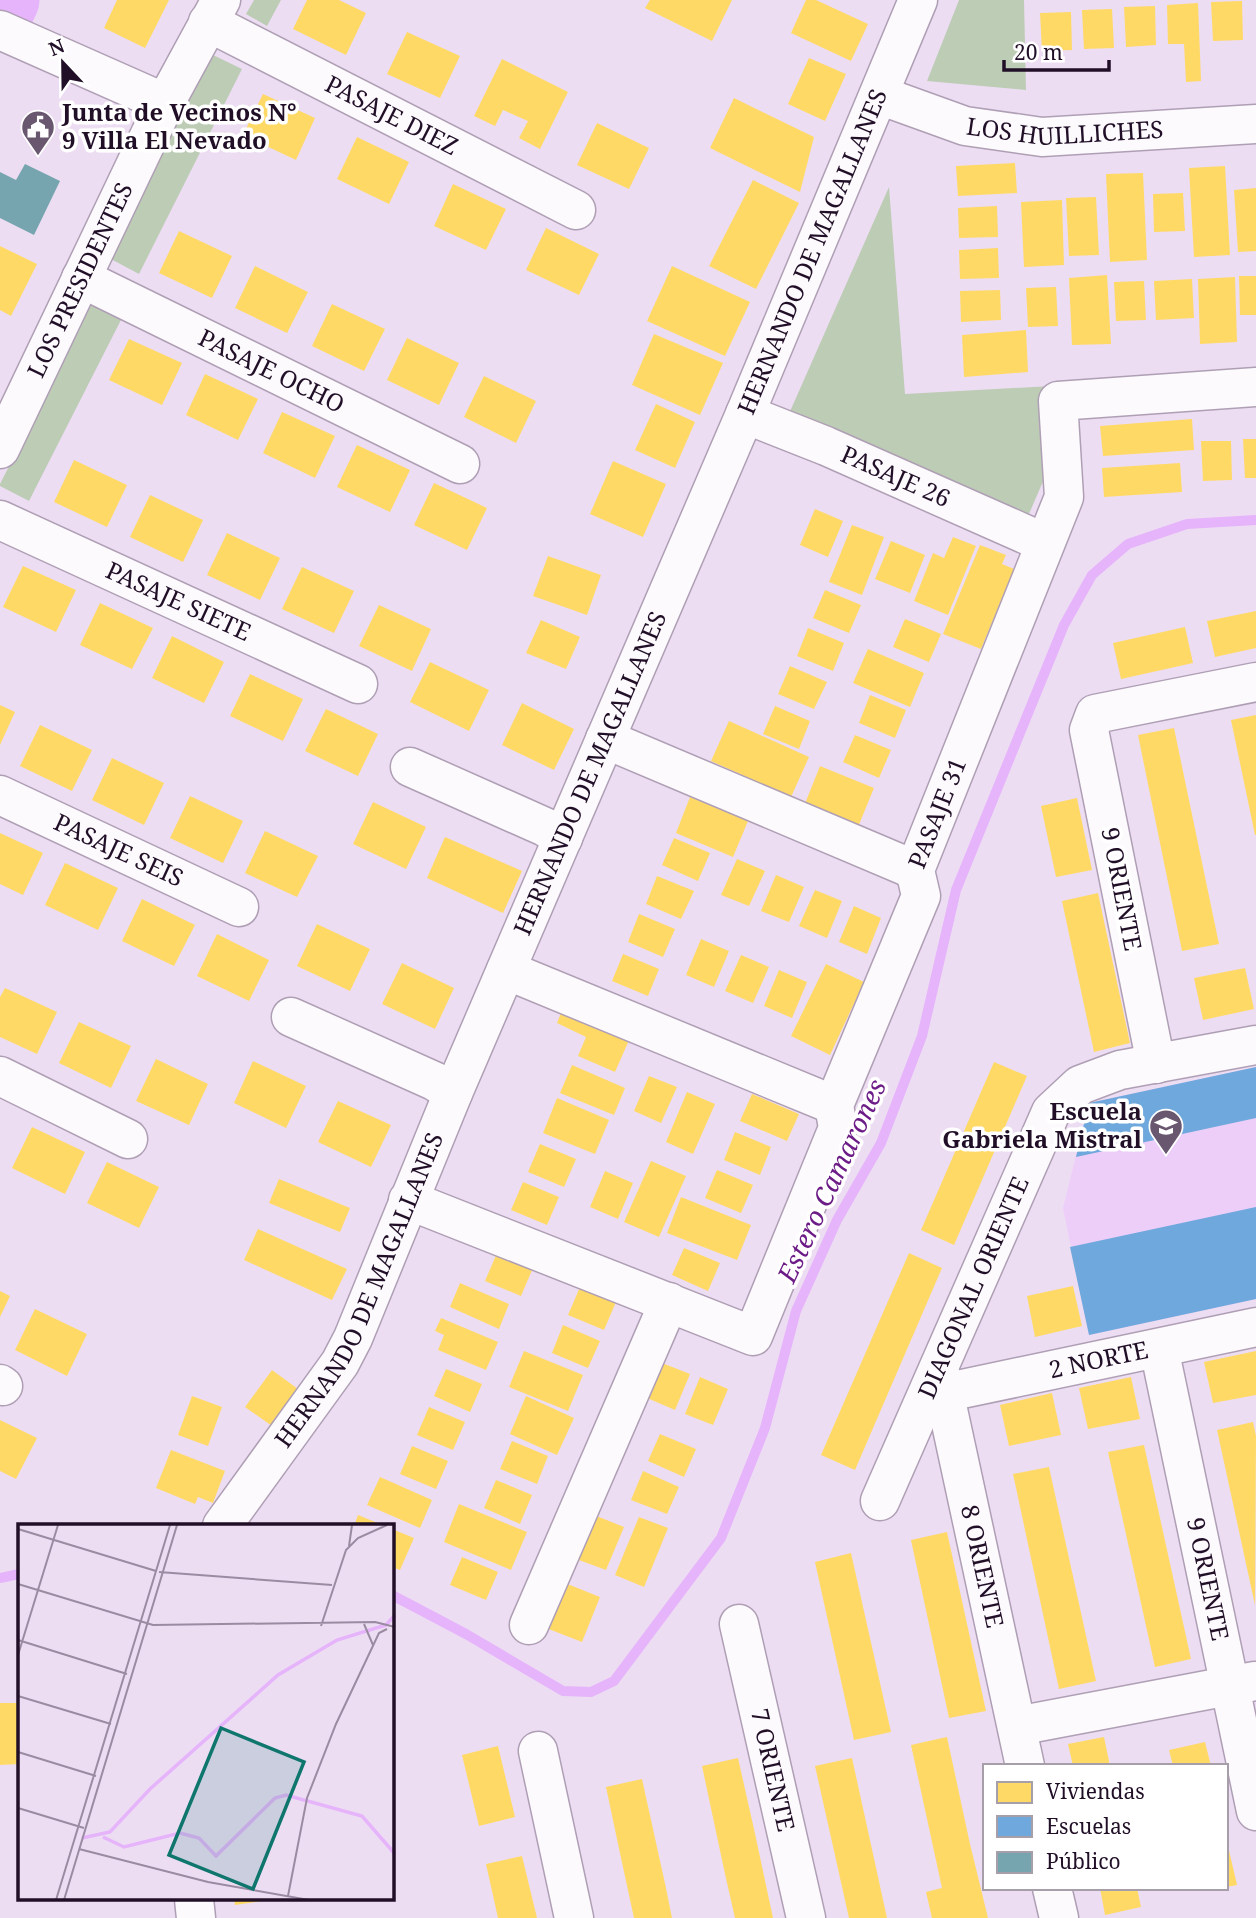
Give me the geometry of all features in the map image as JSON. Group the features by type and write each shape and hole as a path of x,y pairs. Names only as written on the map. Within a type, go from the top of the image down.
{"street":[{"name":"HERNANDO DE MAGALLANES","path":"224,1523 340,1363 353,1338 453,1093 745,414 918,0"},
{"name":"LOS PRESIDENTES","path":"0,449 165,103 214,11"},
{"name":"PASAJE DIEZ","path":"214,11 576,210"},
{"path":"12,35 165,103"},
{"name":"LOS HUILLICHES","path":"879,95 965,126 1042,136 1256,124"},
{"name":"PASAJE OCHO","path":"81,278 460,464"},
{"name":"PASAJE 31","path":"669,1302 753,1336 838,1128 835,1105 921,896 915,870 1064,497 1058,401 1256,387"},
{"name":"PASAJE 26","path":"745,414 826,446 1045,543"},
{"name":"PASAJE SIETE","path":"0,520 358,684"},
{"name":"9 ORIENTE","path":"1156,1065 1089,730 1095,714 1256,682"},
{"path":"605,739 915,870"},
{"path":"410,767 545,827 563,838"},
{"name":"PASAJE SEIS","path":"0,795 239,907"},
{"path":"506,970 835,1105"},
{"path":"291,1017 435,1081 453,1093"},
{"path":"1156,1065 1256,1045"},
{"name":"DIAGONAL ORIENTE","path":"880,1501 941,1380 1051,1112 1080,1085 1120,1070 1156,1065"},
{"path":"0,1076 128,1139"},
{"path":"408,1200 669,1302 529,1625"},
{"name":"2 NORTE","path":"941,1380 1159,1348 1256,1327"},
{"name":"9 ORIENTE","path":"1159,1348 1243,1683 1256,1811"},
{"name":"8 ORIENTE","path":"941,1380 1025,1764"},
{"name":"7 ORIENTE","path":"739,1624 806,1918"},
{"path":"1017,1726 1243,1683"},
{"path":"538,1751 575,1918"},
{"path":"1052,1890 1059,1918"},
{"path":"194,1900 196,1918"}],"shaded area":[{"name":"Escuela Gabriela Mistral","path":"1256,1067 1256,1299 1089,1335 1063,1208 1089,1103"}],"green space":[{"path":"254,0 281,0 267,26 246,14"},
{"path":"959,0 1024,0 1026,90 927,81"},
{"path":"211,54 242,69 139,274 109,258"},
{"path":"889,187 905,394 1052,386 1056,451 1029,514 788,416"},
{"path":"93,301 123,316 29,501 0,484"}],"building: Viviendas":[{"path":"117,0 169,0 145,48 104,28"},
{"path":"307,0 339,0 366,13 346,55 293,29"},
{"path":"650,0 732,0 712,41 645,8"},
{"path":"806,0 816,0 868,24 851,61 791,33"},
{"path":"1242,1 1243,40 1213,41 1211,2"},
{"path":"1198,3 1201,81 1186,82 1184,44 1168,44 1167,5"},
{"path":"1155,6 1156,45 1126,47 1124,7"},
{"path":"1112,9 1114,48 1084,49 1082,10"},
{"path":"1071,12 1072,50 1042,51 1040,13"},
{"path":"407,32 460,56 440,98 387,74"},
{"path":"809,58 846,74 825,121 788,104"},
{"path":"502,59 568,92 540,149 519,138 528,121 503,110 495,126 474,116"},
{"path":"263,94 315,118 296,160 243,135"},
{"path":"734,98 814,137 800,192 710,148"},
{"path":"597,123 649,148 629,189 577,165"},
{"path":"357,137 409,162 389,204 337,179"},
{"path":"1015,163 1017,193 958,196 956,166"},
{"path":"1225,166 1230,255 1194,257 1189,168"},
{"path":"1143,173 1147,260 1110,262 1106,174"},
{"path":"753,180 799,203 756,289 709,266"},
{"path":"453,184 506,209 486,250 434,226"},
{"path":"1256,188 1256,251 1238,252 1234,190"},
{"path":"1183,193 1185,231 1154,232 1153,194"},
{"path":"1096,197 1099,255 1069,256 1066,198"},
{"path":"1062,200 1064,265 1024,267 1021,202"},
{"path":"997,206 998,237 959,238 958,208"},
{"path":"546,228 599,254 579,295 526,270"},
{"path":"179,231 232,256 212,298 159,273"},
{"path":"0,246 37,264 11,316 0,310"},
{"path":"998,248 999,278 960,279 959,250"},
{"path":"255,266 308,292 287,333 235,308"},
{"path":"672,266 750,302 725,356 647,321"},
{"path":"1107,275 1111,344 1072,345 1069,278"},
{"path":"1239,276 1256,276 1256,315 1240,315"},
{"path":"1235,277 1237,342 1200,344 1198,279"},
{"path":"1192,279 1194,318 1156,320 1154,281"},
{"path":"1144,281 1146,320 1116,321 1114,282"},
{"path":"1056,287 1058,326 1028,327 1026,288"},
{"path":"1000,290 1001,320 961,322 960,291"},
{"path":"332,304 385,329 364,371 312,346"},
{"path":"1026,330 1028,372 964,377 962,335"},
{"path":"654,334 723,363 700,415 632,385"},
{"path":"407,338 459,363 439,405 387,380"},
{"path":"129,339 182,363 162,405 109,380"},
{"path":"205,374 258,399 238,440 186,415"},
{"path":"484,376 536,401 516,443 464,417"},
{"path":"656,404 695,422 675,468 635,450"},
{"path":"282,412 335,436 315,478 263,453"},
{"path":"1192,419 1194,450 1103,456 1100,426"},
{"path":"1243,439 1256,439 1256,478 1245,478"},
{"path":"1201,441 1231,441 1232,480 1203,481"},
{"path":"357,445 410,470 390,512 337,487"},
{"path":"74,460 127,485 107,527 54,502"},
{"path":"613,461 666,484 643,537 590,514"},
{"path":"1180,463 1182,492 1104,497 1102,468"},
{"path":"434,483 487,508 467,550 414,525"},
{"path":"150,495 203,520 183,562 130,537"},
{"path":"815,509 843,521 828,557 800,545"},
{"path":"852,525 884,537 862,595 829,582"},
{"path":"227,533 280,558 260,600 207,575"},
{"path":"953,537 976,546 948,615 914,601 933,553 944,558"},
{"path":"891,541 925,555 910,593 875,579"},
{"path":"980,545 1006,555 1002,564 1014,569 981,649 943,634"},
{"path":"548,556 601,575 587,615 533,596"},
{"path":"23,566 76,590 56,632 3,607"},
{"path":"302,567 354,591 334,633 282,609"},
{"path":"825,590 861,605 849,633 813,618"},
{"path":"100,603 153,628 132,669 80,645"},
{"path":"379,605 431,629 412,671 359,646"},
{"path":"1256,611 1256,648 1215,657 1207,621"},
{"path":"905,619 941,634 929,662 893,647"},
{"path":"541,620 580,637 566,669 526,653"},
{"path":"1185,627 1193,663 1121,679 1113,643"},
{"path":"808,628 844,643 833,671 797,656"},
{"path":"172,636 224,662 204,703 152,678"},
{"path":"868,649 924,673 910,707 853,683"},
{"path":"430,662 489,690 469,731 410,702"},
{"path":"790,666 827,682 814,709 778,694"},
{"path":"250,674 303,699 283,741 230,716"},
{"path":"870,695 906,710 895,738 859,723"},
{"path":"522,703 574,729 554,770 502,745"},
{"path":"0,705 15,712 0,745"},
{"path":"775,706 810,721 799,749 763,734"},
{"path":"326,709 378,734 358,776 305,751"},
{"path":"1256,715 1256,835 1255,835 1231,720"},
{"path":"729,721 809,757 791,797 711,761"},
{"path":"40,725 92,750 72,791 20,766"},
{"path":"1174,728 1219,944 1182,951 1138,735"},
{"path":"855,735 891,750 879,778 843,762"},
{"path":"112,758 164,783 144,825 92,800"},
{"path":"820,766 874,788 858,827 804,806"},
{"path":"190,796 243,821 223,863 170,838"},
{"path":"690,797 748,821 733,857 676,833"},
{"path":"1077,798 1092,870 1056,877 1041,806"},
{"path":"373,802 426,827 406,869 353,844"},
{"path":"265,831 318,856 297,897 245,873"},
{"path":"0,833 43,853 23,895 0,884"},
{"path":"445,837 522,871 503,913 427,878"},
{"path":"674,838 710,853 698,881 662,865"},
{"path":"737,859 765,871 749,906 721,895"},
{"path":"65,863 118,888 98,930 45,905"},
{"path":"776,875 804,887 789,922 761,911"},
{"path":"657,876 694,891 681,919 646,904"},
{"path":"815,890 842,901 827,938 799,926"},
{"path":"1098,893 1130,1043 1094,1052 1062,901"},
{"path":"142,899 195,925 174,966 122,941"},
{"path":"854,906 881,918 867,954 839,942"},
{"path":"639,914 675,929 663,957 628,942"},
{"path":"317,924 370,949 350,991 297,966"},
{"path":"217,934 269,960 249,1001 197,976"},
{"path":"701,939 729,951 714,987 686,975"},
{"path":"623,954 659,969 648,996 612,981"},
{"path":"741,955 769,967 753,1003 725,991"},
{"path":"402,963 454,988 435,1029 382,1004"},
{"path":"826,964 864,982 830,1055 791,1036"},
{"path":"1245,968 1254,1009 1203,1020 1194,978"},
{"path":"779,970 807,982 792,1018 764,1006"},
{"path":"5,988 57,1012 37,1054 0,1037 0,997"},
{"path":"563,1008 630,1038 615,1072 578,1056 586,1037 557,1023"},
{"path":"79,1022 131,1046 111,1088 59,1063"},
{"path":"156,1059 208,1084 189,1125 136,1101"},
{"path":"253,1061 306,1086 286,1128 234,1103"},
{"path":"994,1062 1027,1076 954,1245 921,1230"},
{"path":"572,1065 625,1088 614,1115 560,1093"},
{"path":"649,1076 677,1087 661,1123 634,1111"},
{"path":"687,1092 715,1104 693,1154 666,1142"},
{"path":"752,1094 799,1114 787,1141 740,1121"},
{"path":"557,1098 609,1120 595,1154 543,1133"},
{"path":"338,1101 391,1125 371,1167 318,1142"},
{"path":"32,1127 85,1152 65,1194 12,1168"},
{"path":"735,1132 771,1147 760,1175 724,1160"},
{"path":"540,1144 576,1159 564,1187 528,1172"},
{"path":"651,1161 686,1176 659,1237 624,1222"},
{"path":"107,1162 159,1187 139,1228 87,1203"},
{"path":"717,1170 753,1185 741,1213 705,1198"},
{"path":"605,1171 633,1183 618,1219 590,1207"},
{"path":"279,1179 350,1208 340,1232 269,1203"},
{"path":"523,1182 559,1197 547,1225 511,1210"},
{"path":"681,1197 751,1225 737,1260 667,1233"},
{"path":"258,1229 347,1269 332,1300 244,1260"},
{"path":"684,1248 720,1263 708,1291 672,1275"},
{"path":"497,1253 533,1268 521,1296 485,1281"},
{"path":"909,1253 942,1268 855,1470 821,1455"},
{"path":"460,1283 509,1304 499,1329 450,1307"},
{"path":"1073,1286 1082,1326 1035,1337 1027,1296"},
{"path":"580,1287 616,1302 604,1330 568,1315"},
{"path":"0,1291 10,1296 0,1317"},
{"path":"35,1309 87,1334 67,1376 15,1350"},
{"path":"441,1318 498,1342 486,1370 438,1350 444,1335 435,1331"},
{"path":"563,1325 600,1341 588,1368 552,1353"},
{"path":"524,1351 583,1375 568,1411 509,1387"},
{"path":"1256,1351 1256,1395 1213,1403 1204,1362"},
{"path":"662,1363 690,1374 675,1410 647,1398"},
{"path":"446,1369 482,1384 470,1412 434,1396"},
{"path":"272,1370 298,1389 272,1426 245,1407"},
{"path":"700,1377 728,1389 713,1425 685,1414"},
{"path":"1131,1377 1140,1419 1088,1429 1079,1388"},
{"path":"1052,1393 1061,1435 1009,1446 1000,1405"},
{"path":"192,1396 222,1407 208,1446 178,1435"},
{"path":"526,1396 574,1418 557,1455 510,1434"},
{"path":"429,1407 465,1422 453,1450 417,1435"},
{"path":"0,1420 37,1438 16,1479 0,1471"},
{"path":"1253,1422 1256,1436 1255,1605 1217,1430"},
{"path":"660,1434 696,1449 684,1477 648,1461"},
{"path":"512,1441 548,1456 537,1484 500,1469"},
{"path":"1144,1445 1191,1659 1155,1667 1108,1452"},
{"path":"412,1446 448,1461 436,1489 400,1474"},
{"path":"171,1450 225,1471 213,1503 198,1497 195,1504 156,1488"},
{"path":"1049,1467 1096,1681 1059,1689 1013,1474"},
{"path":"643,1471 679,1487 667,1514 631,1500"},
{"path":"380,1477 432,1500 420,1528 367,1505"},
{"path":"496,1480 532,1495 520,1524 484,1508"},
{"path":"459,1504 527,1532 511,1570 444,1542"},
{"path":"358,1515 380,1524 355,1524"},
{"path":"594,1515 624,1527 606,1570 576,1559"},
{"path":"639,1517 668,1528 644,1587 615,1575"},
{"path":"394,1530 414,1538 400,1570 394,1568"},
{"path":"947,1532 986,1711 949,1718 911,1540"},
{"path":"851,1553 891,1732 854,1740 815,1562"},
{"path":"462,1557 498,1572 486,1600 450,1585"},
{"path":"565,1583 600,1597 582,1642 546,1628"},
{"path":"0,1703 18,1703 18,1764 0,1765"},
{"path":"947,1737 988,1918 932,1918 926,1892 942,1888 911,1745"},
{"path":"1104,1737 1110,1764 1073,1764 1068,1744"},
{"path":"1205,1742 1210,1764 1172,1764 1169,1750"},
{"path":"498,1746 515,1817 479,1826 462,1755"},
{"path":"738,1758 773,1918 735,1918 725,1874 702,1766"},
{"path":"852,1758 887,1918 849,1918 815,1766"},
{"path":"642,1779 672,1918 634,1918 621,1858 606,1787"},
{"path":"1228,1846 1237,1885 1228,1887"},
{"path":"522,1856 537,1918 498,1918 486,1864"},
{"path":"1100,1890 1137,1890 1141,1907 1105,1915"},
{"path":"234,1900 270,1900 235,1905"}],"building: Escuelas":[{"path":"1256,1067 1256,1118 1076,1157 1089,1103"},
{"path":"1256,1207 1256,1299 1089,1335 1070,1247"}],"building: Público":[{"path":"25,164 60,181 34,235 0,218 0,172 16,180"}],"waterway":[{"path":"0,17 8,0"},
{"name":"Estero Camarones","path":"394,1596 466,1634 563,1691 591,1692 614,1681 721,1538 765,1428 796,1311 837,1220 881,1143 922,1036 956,890 1064,625 1092,575 1128,544 1187,524 1256,520"},
{"name":"Estero Camarones","path":"0,1578 18,1574"}],"place":[{"name":"Junta de Vecinos N° 9 Villa El Nevado","path":"38,157"},
{"name":"Escuela Gabriela Mistral","path":"1166,1156"}]}
